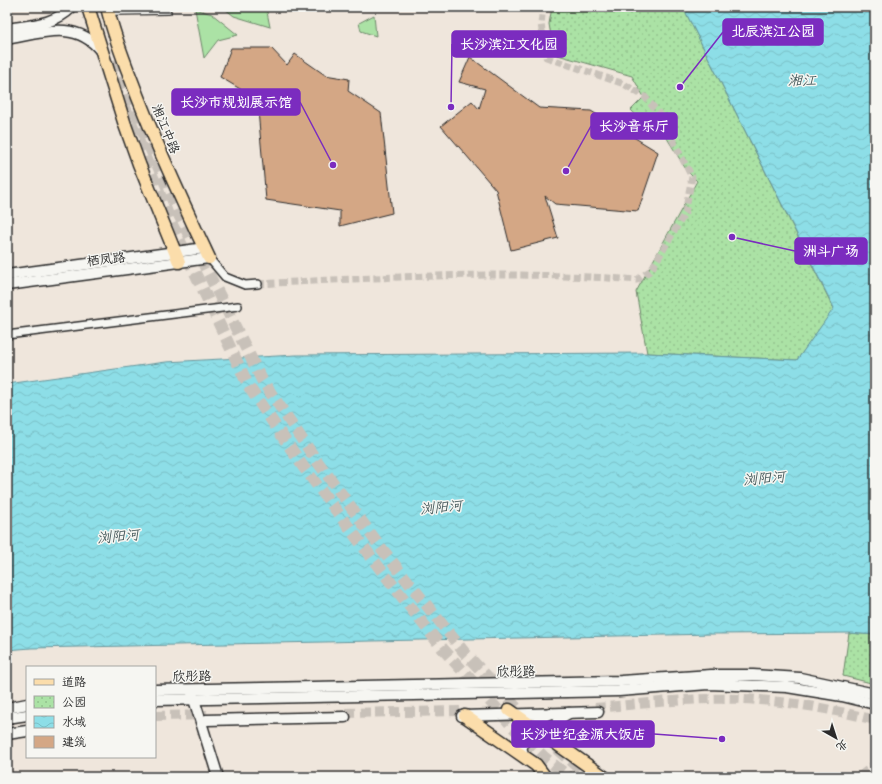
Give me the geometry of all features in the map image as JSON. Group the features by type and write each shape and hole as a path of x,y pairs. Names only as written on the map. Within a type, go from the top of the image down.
{"main road":[{"path":"7,29 49,22 58,18 72,7"},
{"path":"88,7 124,125 177,257"},
{"name":"湘江中路","path":"108,10 123,58 146,120 166,167 207,253"},
{"path":"7,39 58,30 68,30 90,39 102,53"},
{"name":"栖凤路","path":"7,275 207,253"},
{"name":"栖凤路","path":"7,285 177,257"},
{"name":"欣彤路","path":"156,700 190,694 606,681 712,675 753,675 800,678 875,694"},
{"name":"欣彤路","path":"156,690 190,694 619,691 708,684 787,687 842,696 875,704"},
{"path":"190,694 213,777"},
{"path":"190,694 218,777"},
{"path":"7,708 26,704"},
{"path":"462,714 596,710"},
{"path":"512,712 549,714 566,711"},
{"path":"566,711 557,721 555,732 557,738 568,752"},
{"path":"512,712 604,777"},
{"path":"462,714 536,765 545,777"},
{"path":"524,756 522,747 533,727 541,718 549,714"},
{"path":"7,718 26,715"},
{"path":"206,717 345,715"},
{"path":"7,734 26,731"},
{"path":"7,740 26,737"}],"street":[{"path":"207,253 225,277 245,285 258,284"},
{"path":"7,335 238,306"}],"lane":[{"path":"108,10 169,12"}],"green space":[{"path":"228,7 266,7 270,27 234,16 225,9"},
{"path":"552,7 683,7 834,309 797,360 647,353 636,292 697,181 687,171 659,125 656,136 631,110 644,97 632,76 554,54 549,24"},
{"path":"195,9 212,14 238,35 218,40 204,58"},
{"path":"374,15 376,36 361,31 359,23"},
{"path":"849,633 875,635 875,684 843,676"}],"water":[{"path":"683,7 875,7 875,635 849,633 714,634 31,648 7,650 7,384 166,362 296,355 647,353 797,360 834,308"}],"building":[{"path":"231,48 271,48 287,65 295,54 325,75 349,79 348,91 381,113 392,213 340,226 340,211 266,200 257,99 220,77"},
{"path":"470,57 539,108 591,111 658,152 638,211 555,204 545,196 558,238 511,250 496,190 441,126 472,101 479,109 485,89 459,82"}],"tunnel":[{"path":"258,284 400,277 495,275 542,275 637,280 651,270 685,213 692,177 659,114 645,97 624,84 546,57 541,24 543,7"},
{"path":"117,59 139,122 179,215 262,380 314,457 382,549 464,652 524,716"},
{"path":"125,107 170,220 249,387 302,465 443,649 516,730 545,758 569,777"},
{"path":"595,708 688,700 743,699 810,706 875,720"},
{"path":"345,713 460,711"},
{"path":"156,716 207,715"},
{"path":"557,749 589,777"},
{"path":"860,777 875,765"}],"place":[{"name":"北辰滨江公园","path":"680,87"},
{"name":"长沙滨江文化园","path":"451,107"},
{"name":"长沙市规划展示馆","path":"333,165"},
{"name":"长沙音乐厅","path":"566,171"},
{"name":"洲斗广场","path":"732,237"},
{"name":"长沙世纪金源大饭店","path":"722,739"}],"water label":[{"name":"湘江","path":"802,80"},
{"name":"浏阳河","path":"764,478"},
{"name":"浏阳河","path":"441,507"},
{"name":"浏阳河","path":"118,536"}]}
